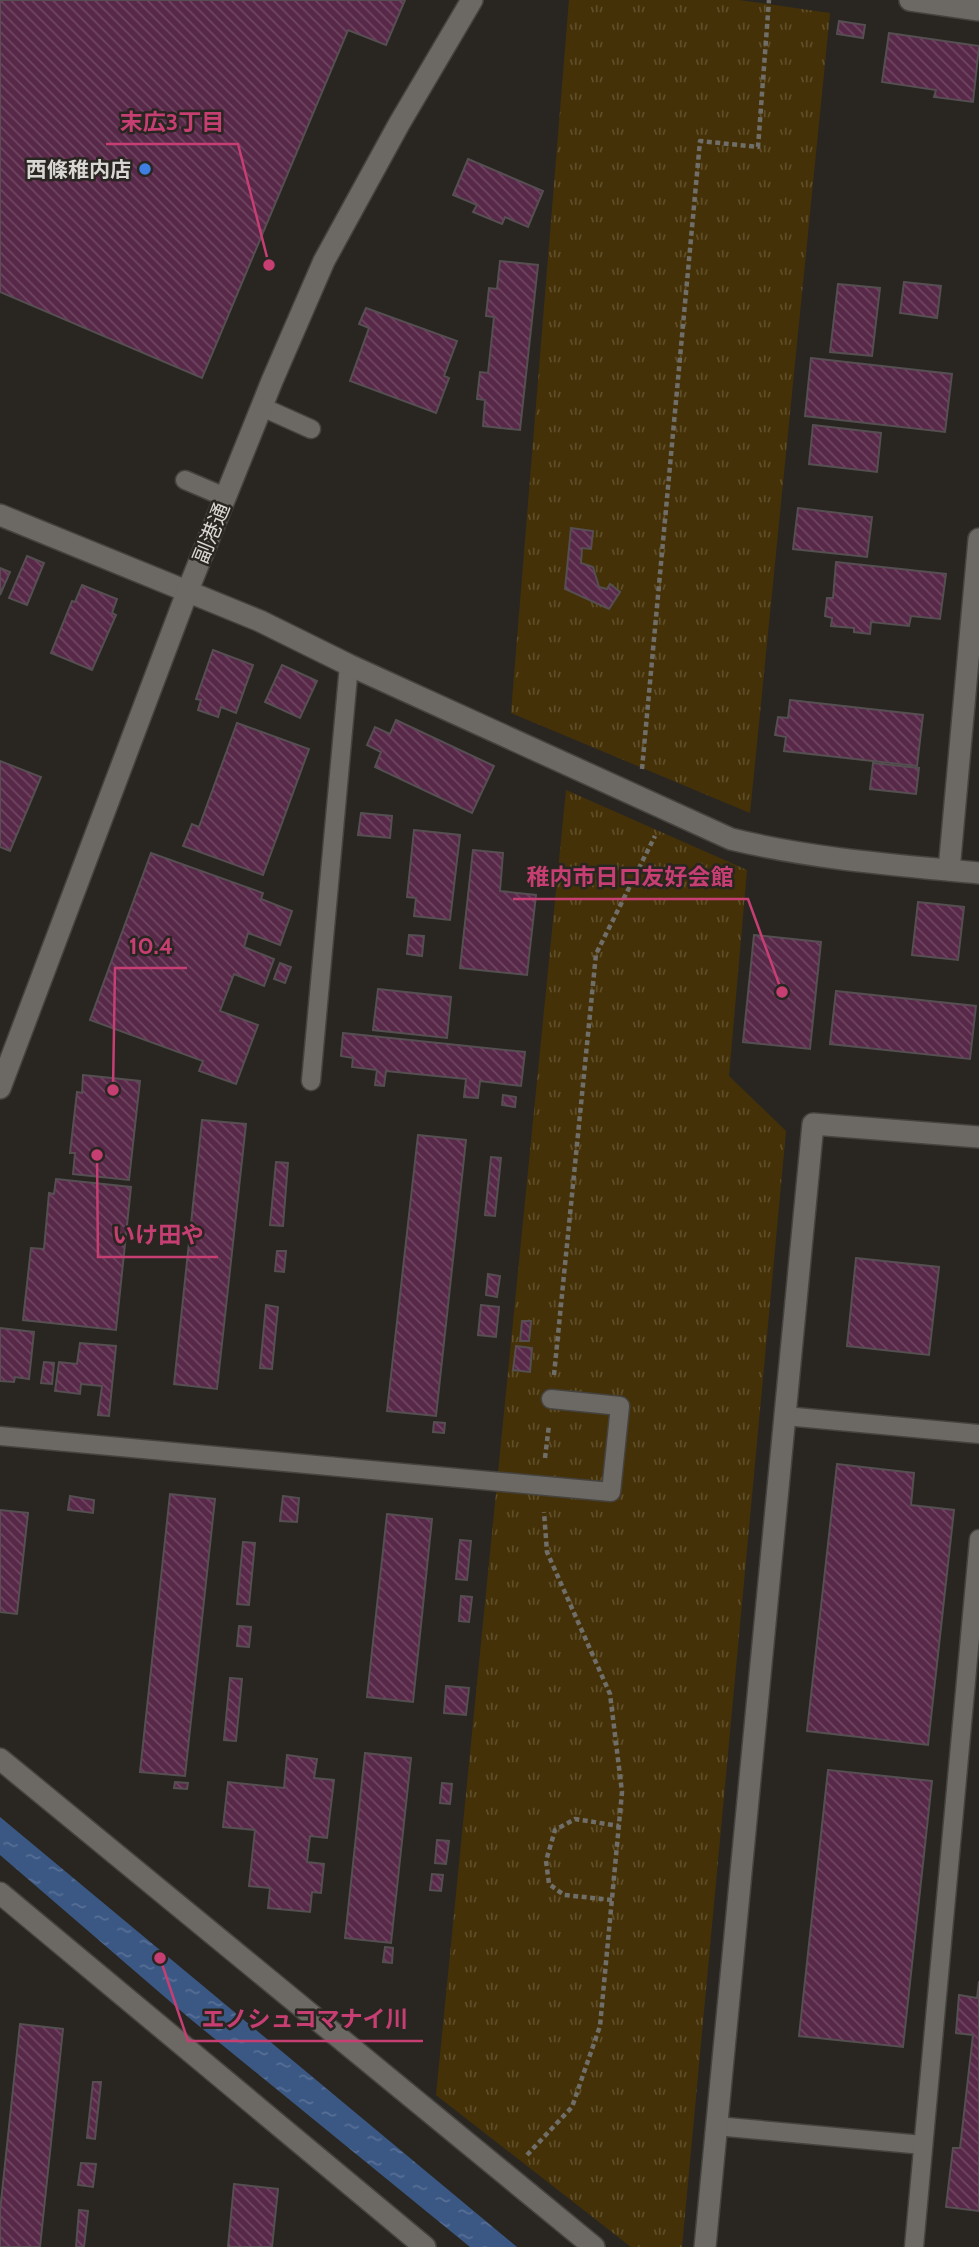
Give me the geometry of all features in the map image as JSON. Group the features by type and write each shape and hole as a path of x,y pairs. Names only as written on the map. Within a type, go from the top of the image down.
{"street":[{"name":"副港通","path":"0,1088 188,590 324,261 399,124 472,0"},
{"path":"909,0 979,10"},
{"path":"0,514 260,621 349,665 732,839 776,850 833,859 979,873"},
{"path":"949,870 979,539"},
{"path":"705,2247 813,1124 979,1137"},
{"path":"0,1759 594,2247"},
{"path":"0,1893 425,2247"}],"lane":[{"path":"262,407 311,429"},
{"path":"185,480 225,497"},
{"path":"311,1081 349,665"},
{"path":"0,1436 611,1492 620,1406 551,1399"},
{"path":"785,1416 979,1434"},
{"path":"914,2247 979,1539"},
{"path":"716,2126 923,2145"}],"path":[{"path":"640,797 700,141 758,147 769,0"},
{"path":"612,1900 564,1895 549,1884 546,1861 555,1830 575,1819 619,1826"}],"green space":[{"path":"569,0 739,0 830,13 750,813 511,713"},
{"path":"566,790 747,870 729,1076 786,1131 682,2247 631,2247 436,2095"}],"water":[{"path":"0,1817 517,2247 470,2247 188,2017 0,1855"}],"building":[{"name":"西條稚内店","path":"0,0 405,0 386,45 348,30 202,378 0,292"},
{"path":"839,21 865,25 863,38 837,34"},
{"path":"889,33 979,46 973,102 934,97 936,90 882,82"},
{"path":"468,159 543,191 528,227 505,217 502,224 473,212 477,205 453,195"},
{"path":"500,261 538,265 520,430 483,426 485,400 477,399 480,372 488,373 494,317 486,316 489,288 497,289"},
{"path":"904,282 941,286 937,318 900,313"},
{"path":"838,284 880,288 872,356 830,352"},
{"path":"366,308 457,341 444,376 449,378 436,413 350,381 369,328 359,324"},
{"path":"811,358 952,374 945,432 805,416"},
{"path":"813,425 881,433 877,472 809,464"},
{"path":"798,508 872,517 867,557 793,549"},
{"path":"571,528 593,531 591,549 582,548 581,563 593,567 599,587 607,589 610,584 620,592 609,609 565,589"},
{"path":"27,556 44,563 27,605 9,598"},
{"path":"836,562 946,574 940,619 911,616 909,626 871,622 870,634 854,632 854,628 831,626 832,618 825,616 827,598 833,598"},
{"path":"0,568 10,572 0,595"},
{"path":"82,585 117,599 112,613 116,615 92,670 51,653 72,601 75,602"},
{"path":"213,650 253,665 236,713 221,707 218,717 198,710 201,700 196,699"},
{"path":"282,665 317,681 300,718 265,702"},
{"path":"790,700 923,715 917,766 784,751 786,737 775,735 778,717 788,718"},
{"path":"396,720 494,766 472,813 375,767 381,752 367,745 375,727 390,734"},
{"path":"237,723 309,749 263,875 183,846 192,824 199,827"},
{"path":"0,761 41,777 10,851 0,847"},
{"path":"873,763 919,768 916,794 870,789"},
{"path":"361,813 392,816 390,838 358,835"},
{"path":"414,830 460,835 450,920 414,916 416,898 407,897"},
{"path":"473,850 503,853 500,891 536,895 527,975 460,968"},
{"path":"151,853 263,893 261,899 292,911 280,945 248,933 244,947 274,959 264,986 234,974 220,1011 258,1025 236,1084 199,1071 203,1061 90,1020"},
{"path":"918,902 964,907 958,960 912,955"},
{"path":"409,935 424,936 422,956 407,954"},
{"path":"754,935 821,942 810,1049 743,1042"},
{"path":"280,963 291,967 285,983 274,979"},
{"path":"378,989 451,997 447,1038 373,1030"},
{"path":"836,991 976,1006 970,1059 830,1044"},
{"path":"343,1033 525,1052 521,1086 480,1081 478,1098 464,1097 466,1079 386,1071 384,1086 375,1085 377,1070 352,1067 353,1058 341,1056"},
{"path":"83,1075 140,1081 129,1180 73,1174 75,1153 70,1153 77,1092 82,1093"},
{"path":"503,1095 516,1097 515,1107 502,1105"},
{"path":"202,1120 246,1124 217,1389 174,1384"},
{"path":"418,1135 466,1140 436,1416 387,1411"},
{"path":"491,1157 501,1158 495,1216 485,1215"},
{"path":"276,1162 288,1163 283,1226 270,1225"},
{"path":"56,1179 131,1187 116,1330 23,1320 31,1248 44,1249 49,1193 54,1194"},
{"path":"277,1251 286,1251 284,1272 275,1271"},
{"path":"856,1258 939,1267 929,1355 847,1346"},
{"path":"488,1274 500,1276 497,1297 486,1295"},
{"path":"266,1305 278,1307 272,1369 260,1368"},
{"path":"481,1305 499,1307 496,1337 478,1335"},
{"path":"522,1321 531,1321 529,1341 520,1341"},
{"path":"0,1328 34,1332 29,1379 15,1377 14,1382 0,1381"},
{"path":"80,1343 116,1346 109,1416 98,1415 102,1386 81,1384 80,1394 55,1391 59,1362 77,1364"},
{"path":"516,1346 532,1348 530,1372 513,1370"},
{"path":"44,1362 54,1363 52,1384 41,1383"},
{"path":"434,1422 445,1423 444,1433 433,1432"},
{"path":"837,1464 914,1473 911,1505 954,1510 928,1745 807,1731"},
{"path":"170,1494 215,1499 185,1776 140,1772"},
{"path":"70,1496 94,1500 93,1513 68,1510"},
{"path":"283,1496 299,1498 297,1522 280,1521"},
{"path":"0,1510 28,1513 17,1614 0,1612"},
{"path":"387,1514 432,1519 413,1702 367,1697"},
{"path":"460,1540 471,1541 467,1580 456,1579"},
{"path":"243,1542 255,1543 249,1605 237,1604"},
{"path":"461,1596 472,1597 469,1622 459,1621"},
{"path":"239,1626 251,1627 249,1647 237,1646"},
{"path":"230,1678 242,1679 236,1741 224,1740"},
{"path":"446,1686 469,1688 466,1715 444,1713"},
{"path":"365,1753 411,1758 391,1943 345,1938"},
{"path":"287,1755 317,1759 314,1778 334,1780 327,1838 310,1836 307,1862 324,1864 321,1893 312,1892 310,1912 268,1908 270,1888 249,1886 255,1830 223,1827 228,1782 284,1788"},
{"path":"828,1770 932,1781 903,2047 799,2036"},
{"path":"175,1782 188,1783 187,1789 174,1788"},
{"path":"442,1783 452,1784 450,1804 440,1803"},
{"path":"437,1840 449,1841 446,1864 435,1863"},
{"path":"432,1874 443,1875 441,1891 430,1890"},
{"path":"385,1947 393,1948 392,1963 383,1962"},
{"path":"979,1981 979,2211 946,2207 953,2148 960,2148 973,2035 956,2033 959,1995 977,1998"},
{"path":"20,2024 63,2029 40,2247 0,2247 0,2211"},
{"path":"93,2082 101,2082 95,2139 87,2138"},
{"path":"81,2163 96,2164 93,2187 78,2185"},
{"path":"234,2184 278,2189 272,2247 228,2247"},
{"path":"79,2210 88,2211 84,2247 76,2247"}],"place":[{"name":"西條稚内店","path":"145,169"},
{"name":"末広3丁目","path":"269,265"},
{"name":"稚内市日ロ友好会館","path":"782,992"},
{"name":"10.4","path":"113,1090"},
{"name":"いけ田や","path":"97,1155"},
{"name":"エノシュコマナイ川","path":"160,1958"}]}
